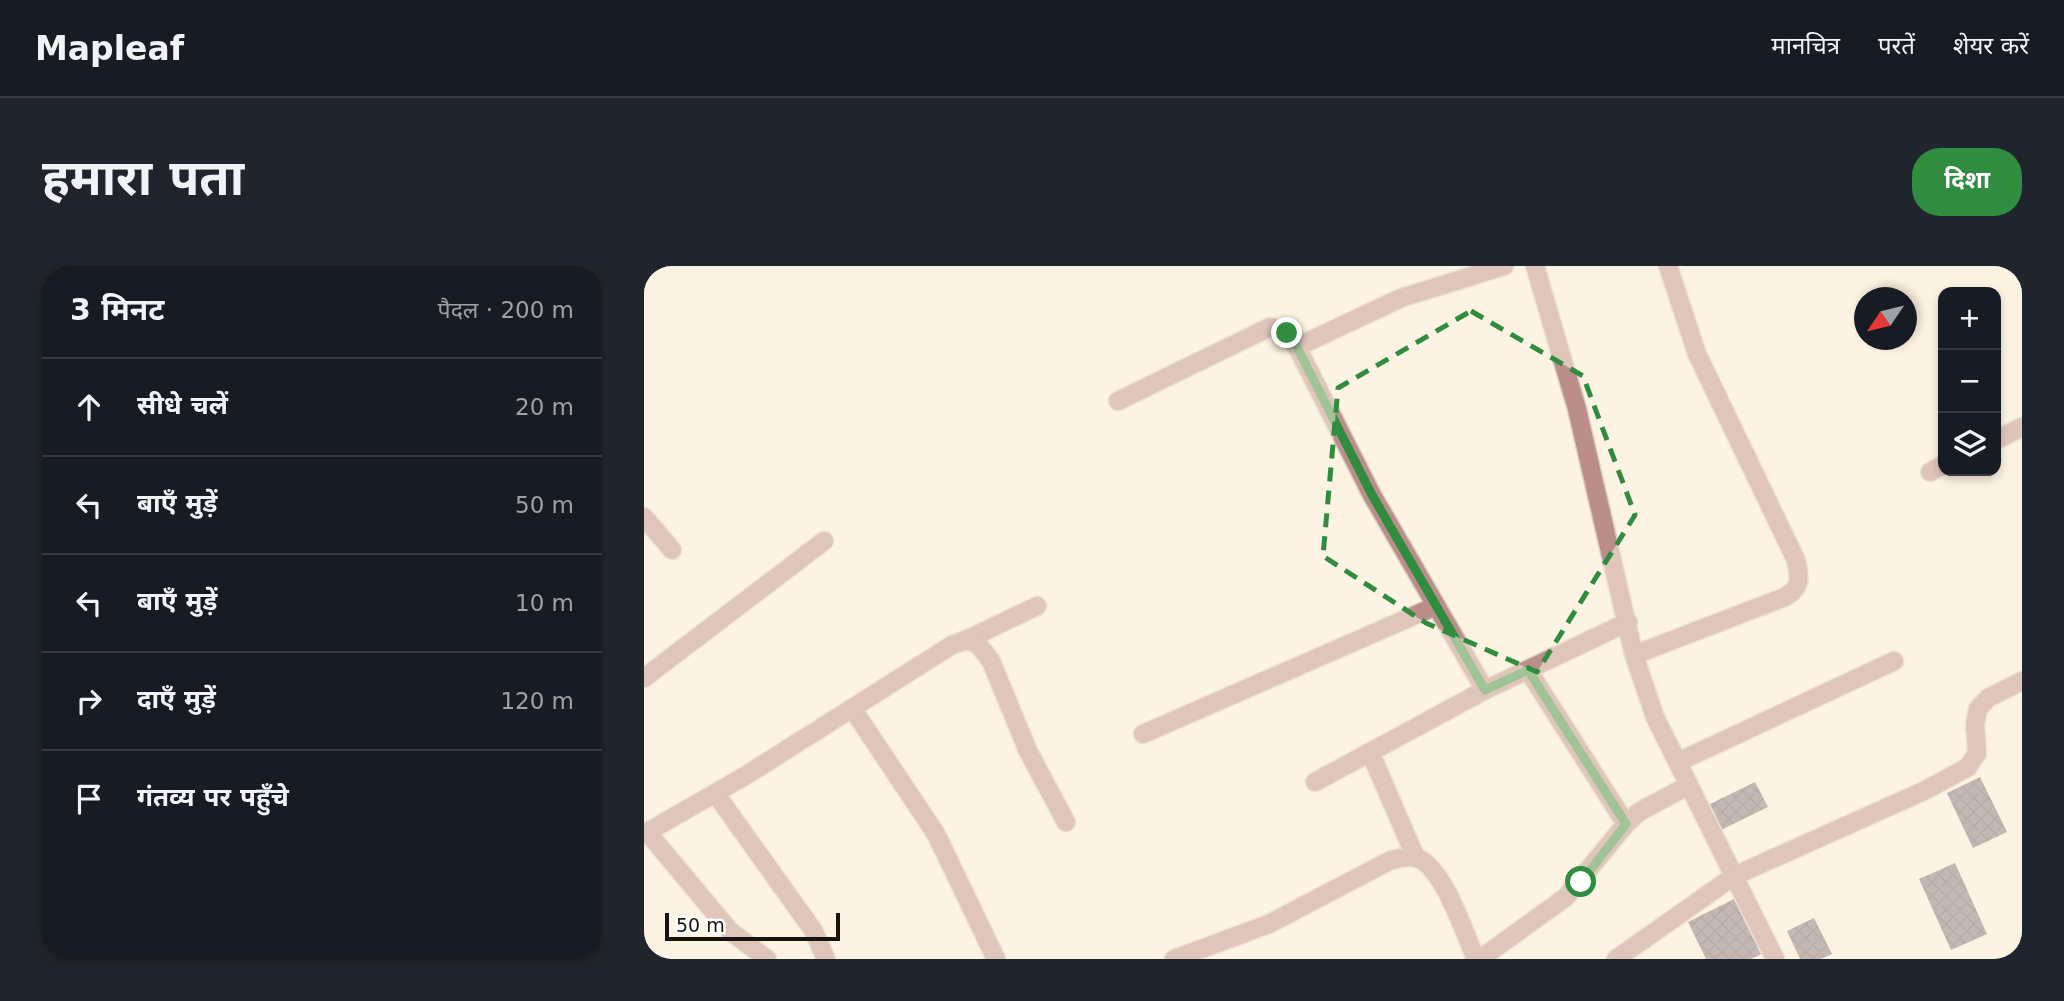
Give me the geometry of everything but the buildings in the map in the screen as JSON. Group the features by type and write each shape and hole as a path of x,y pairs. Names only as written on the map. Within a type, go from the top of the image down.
{"street":[{"path":"1297,347 1401,298 1504,266"},
{"path":"1535,266 1577,409 1634,655 1655,717 1775,959"},
{"path":"1634,655 1785,597 1797,590 1800,580 1796,560 1696,354 1668,266"},
{"path":"1118,401 1270,327 1287,333 1297,347 1372,495 1485,690"},
{"path":"2001,438 2022,427"},
{"path":"644,517 672,550"},
{"path":"644,678 824,541"},
{"path":"767,959 730,931 646,833 952,645 1037,606"},
{"path":"1143,734 1436,606"},
{"path":"1315,782 1485,690 1628,622"},
{"path":"966,640 978,644 991,661 1028,751 1066,822"},
{"path":"1678,762 1894,660"},
{"path":"1528,670 1626,824"},
{"path":"1616,959 1734,876 1926,790 1968,767 1977,753 1975,724 1978,709 1988,698 2022,681"},
{"path":"852,708 936,834 996,959"},
{"path":"1370,752 1416,858"},
{"path":"1174,959 1269,924 1391,860 1416,858 1424,862 1438,879 1478,959 1566,897 1639,812 1689,785"},
{"path":"715,793 813,930 826,959"}],"highlighted area":[{"path":"1471,311 1583,376 1635,515 1537,672 1426,623 1323,556 1338,388"}],"route":[{"path":"1287,333 1297,347 1372,495 1485,690 1528,670 1626,824 1581,882"}]}
